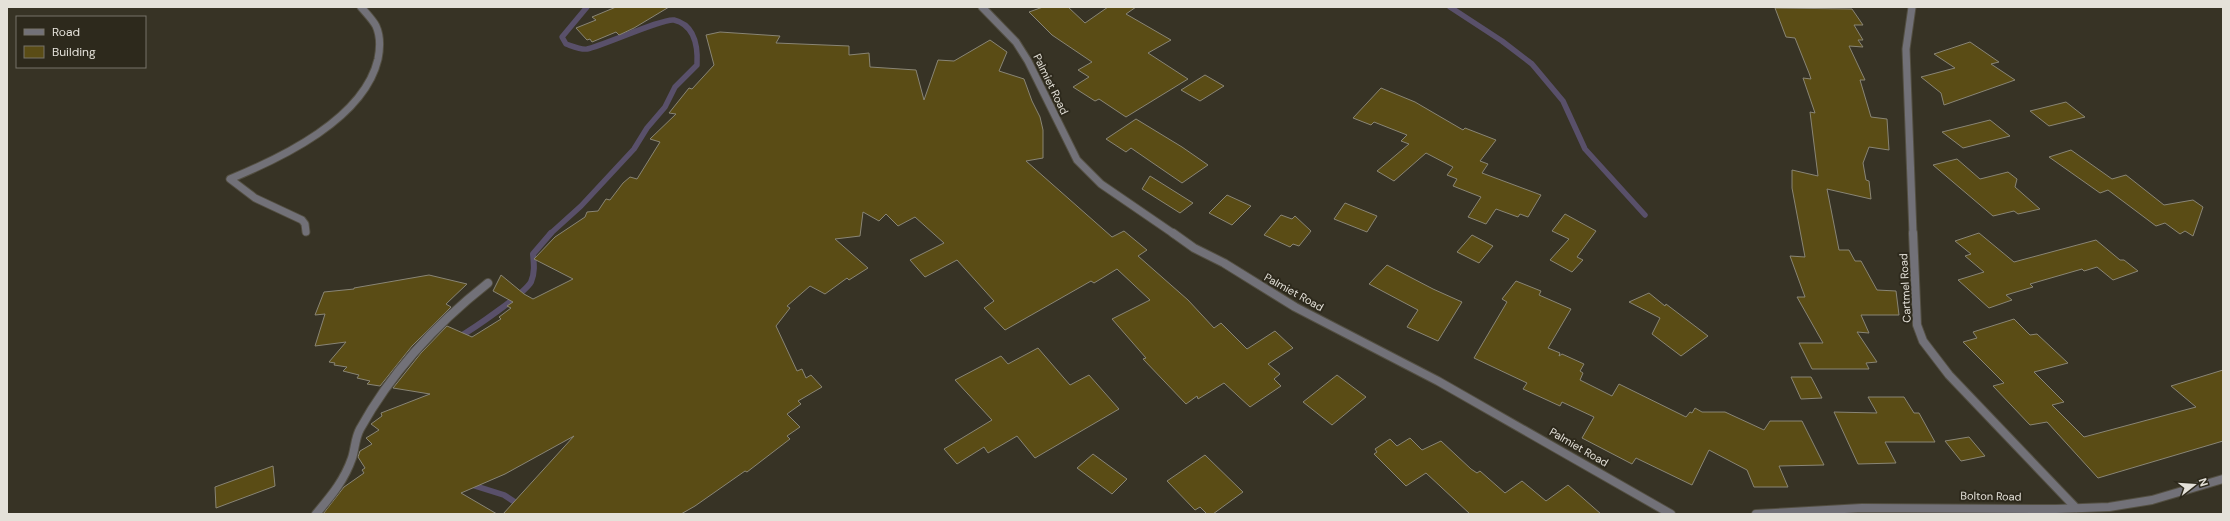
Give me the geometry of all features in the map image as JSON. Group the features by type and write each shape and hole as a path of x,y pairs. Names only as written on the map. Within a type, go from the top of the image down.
{"street":[{"path":"306,232 305,224 302,220 273,209 245,194 230,180 292,151 324,130 355,100 372,76 381,57 380,32 370,16 361,7"},
{"name":"Palmiet Road","path":"982,7 1016,42 1028,61 1077,160 1101,184 1123,201 1194,248 1224,263 1295,308 1438,381 1672,514"},
{"name":"Cartmel Road","path":"1912,7 1906,49 1917,325 1923,341 1949,375 2076,508"},
{"path":"316,514 334,495 351,460 358,434 377,400 406,360 418,344 442,320 488,282"},
{"name":"Bolton Road","path":"1756,514 1787,511 1898,507 2109,508 2150,501 2223,479"}],"building":[{"path":"616,7 669,7 634,28 619,35 616,32 592,42 590,39 587,40 576,28 596,20 592,17"},
{"path":"1043,7 1068,7 1085,23 1108,7 1136,7 1126,14 1171,40 1148,53 1188,79 1126,117 1099,99 1095,101 1073,87 1089,77 1078,70 1092,62 1052,35 1029,12"},
{"path":"1775,8 1852,9 1863,25 1854,25 1863,40 1858,40 1863,47 1849,46 1865,80 1860,80 1871,117 1887,119 1889,150 1869,147 1863,163 1866,180 1869,181 1871,199 1827,189 1839,250 1849,250 1855,261 1861,261 1877,290 1896,291 1899,315 1861,315 1869,333 1857,332 1877,362 1866,363 1869,369 1812,369 1799,343 1823,343 1797,297 1805,297 1790,256 1805,257 1792,188 1792,170 1818,176 1810,112 1815,113 1803,78 1811,79 1809,73 1795,38 1786,37"},
{"path":"720,32 780,36 776,43 849,46 849,55 869,53 870,67 916,70 924,100 938,60 954,61 990,40 1007,52 999,71 1024,79 1040,117 1043,130 1043,158 1026,161 1112,237 1124,231 1147,250 1138,256 1188,300 1214,328 1221,323 1247,349 1275,331 1293,348 1268,364 1280,374 1274,379 1281,386 1250,407 1224,383 1198,399 1197,396 1186,404 1143,359 1146,358 1112,319 1150,300 1117,269 1094,283 1091,281 1005,330 984,308 994,301 957,260 925,277 910,260 944,243 915,217 898,226 886,214 879,221 863,212 860,236 835,239 868,268 849,280 847,278 825,294 810,286 787,306 790,308 776,326 797,371 802,369 806,378 811,375 822,387 798,401 801,404 787,414 800,427 787,436 790,439 747,472 745,471 681,514 503,514 574,436 505,474 461,493 497,514 323,514 344,487 364,473 362,470 365,468 358,457 360,451 372,444 366,438 379,430 371,424 382,416 381,413 430,394 393,388 421,353 447,326 472,337 501,319 499,317 511,308 507,306 513,302 493,291 501,275 524,294 533,299 573,279 534,259 555,237 585,217 587,212 598,211 606,199 610,200 623,183 630,177 637,179 660,142 650,139 676,114 669,113 689,88 692,89 714,65 706,35"},
{"path":"1970,42 1999,62 1991,64 2015,80 1944,105 1941,93 1921,77 1955,68 1934,54"},
{"path":"1205,75 1224,86 1200,101 1181,90"},
{"path":"1381,88 1415,102 1463,130 1465,128 1496,140 1480,161 1488,164 1482,173 1541,195 1528,217 1520,214 1518,217 1496,209 1486,224 1468,217 1481,197 1453,186 1457,179 1447,175 1453,167 1426,153 1394,181 1377,171 1409,144 1401,141 1407,135 1374,122 1371,125 1353,118"},
{"path":"2066,102 2085,117 2049,126 2030,111"},
{"path":"1136,119 1208,165 1182,183 1131,148 1126,152 1106,139"},
{"path":"1990,120 2010,136 1963,148 1942,132"},
{"path":"2071,150 2112,179 2126,175 2164,205 2193,200 2203,207 2193,236 2185,231 2180,234 2165,223 2156,226 2108,190 2100,193 2049,157"},
{"path":"1957,159 1980,179 2008,172 2017,179 2015,187 2040,209 2018,214 2014,211 1993,216 1933,165"},
{"path":"1150,176 1193,203 1180,213 1142,189"},
{"path":"1227,195 1251,206 1232,225 1209,213"},
{"path":"1345,203 1377,216 1367,232 1334,219"},
{"path":"1565,214 1596,231 1577,257 1583,260 1572,272 1550,260 1569,239 1552,231"},
{"path":"1281,215 1292,219 1295,216 1311,231 1299,246 1293,244 1290,247 1264,235"},
{"path":"1979,233 2014,262 2096,240 2120,260 2124,260 2138,271 2113,280 2097,267 2084,271 2082,269 2030,284 2033,287 2006,295 2012,300 1989,308 1958,280 1984,272 1965,256 1971,254 1955,241"},
{"path":"1472,235 1493,246 1479,263 1457,252"},
{"path":"1387,265 1462,302 1438,341 1407,327 1418,310 1369,284"},
{"path":"429,275 467,284 446,304 451,307 412,346 380,386 367,384 370,381 357,378 359,375 343,371 347,367 334,365 335,363 329,362 346,342 315,346 325,314 315,315 324,292 354,289"},
{"path":"1516,281 1541,291 1539,295 1571,309 1548,348 1560,353 1559,356 1562,354 1584,364 1580,371 1583,373 1580,380 1612,396 1619,384 1686,417 1690,412 1692,413 1695,408 1702,412 1725,412 1764,430 1770,421 1802,421 1824,465 1779,466 1788,487 1754,487 1747,470 1709,450 1692,485 1636,458 1632,464 1582,438 1594,417 1562,402 1560,406 1523,389 1527,383 1474,358 1507,302 1502,299"},
{"path":"1649,293 1708,336 1681,356 1652,334 1660,318 1629,302"},
{"path":"2014,319 2030,335 2037,334 2068,363 2034,372 2064,402 2052,405 2084,437 2196,407 2171,386 2223,370 2223,441 2098,478 2047,422 2030,425 1993,386 2004,383 1963,342 1977,338 1973,332"},
{"path":"1038,348 1070,385 1089,375 1119,409 1035,458 1017,436 988,453 984,447 957,464 944,449 992,420 955,380 1001,356 1008,364"},
{"path":"1337,375 1366,397 1332,425 1303,402"},
{"path":"1791,377 1811,377 1822,398 1801,399"},
{"path":"1868,397 1904,397 1914,413 1919,413 1935,442 1885,442 1896,463 1858,464 1834,412 1877,413"},
{"path":"1969,437 1985,456 1961,461 1945,441"},
{"path":"1410,438 1422,450 1441,441 1471,469 1477,473 1480,471 1505,493 1522,481 1546,501 1568,485 1601,514 1470,514 1426,473 1406,486 1374,454 1377,452 1375,449 1390,439 1397,446"},
{"path":"1093,454 1127,479 1112,494 1077,468"},
{"path":"1205,455 1243,492 1213,514 1207,514 1200,507 1195,510 1167,481"},
{"path":"273,466 275,486 216,508 215,487"}],"waterway":[{"path":"551,233 581,206 634,149 647,128 665,107 675,87 697,65 696,44 691,32 687,27 674,20 658,23 587,49 566,44 562,37 587,7"},
{"path":"1450,7 1502,41 1532,64 1563,101 1585,149 1645,215"},
{"path":"459,337 519,295 531,282 534,265 533,254 551,233"},
{"path":"469,484 504,495 533,514"}]}
